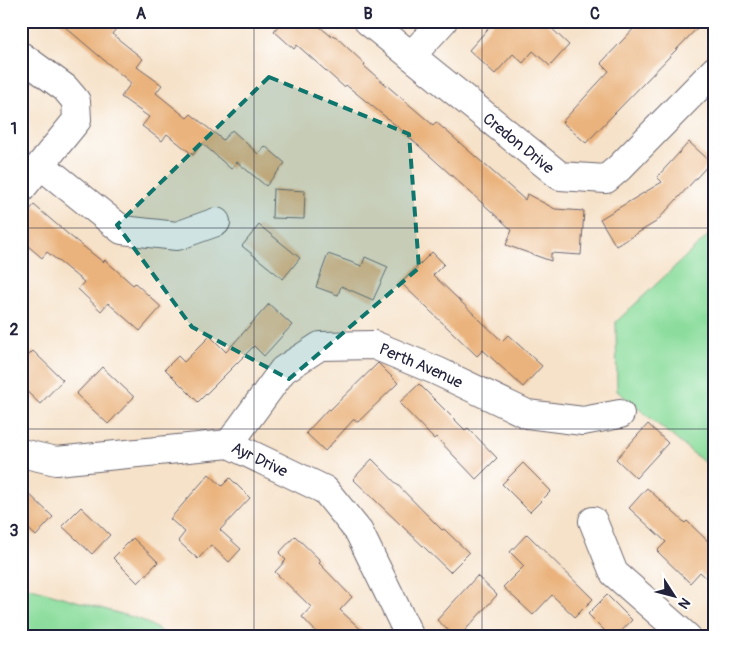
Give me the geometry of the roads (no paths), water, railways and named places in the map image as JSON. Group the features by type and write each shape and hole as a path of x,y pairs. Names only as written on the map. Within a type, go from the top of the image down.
{"street":[{"name":"Credon Drive","path":"368,21 560,176 606,179 715,70"},
{"path":"411,56 443,21"},
{"path":"21,56 65,88 76,101 78,120 42,166 21,189"},
{"path":"42,166 122,230 177,236 216,222"},
{"name":"Perth Avenue","path":"229,444 283,370 320,346 374,345 437,371 527,414 583,422 620,414"},
{"name":"Ayr Drive","path":"21,453 56,461 229,444 325,490 359,532 410,637"},
{"path":"593,521 614,573 687,637"}]}
